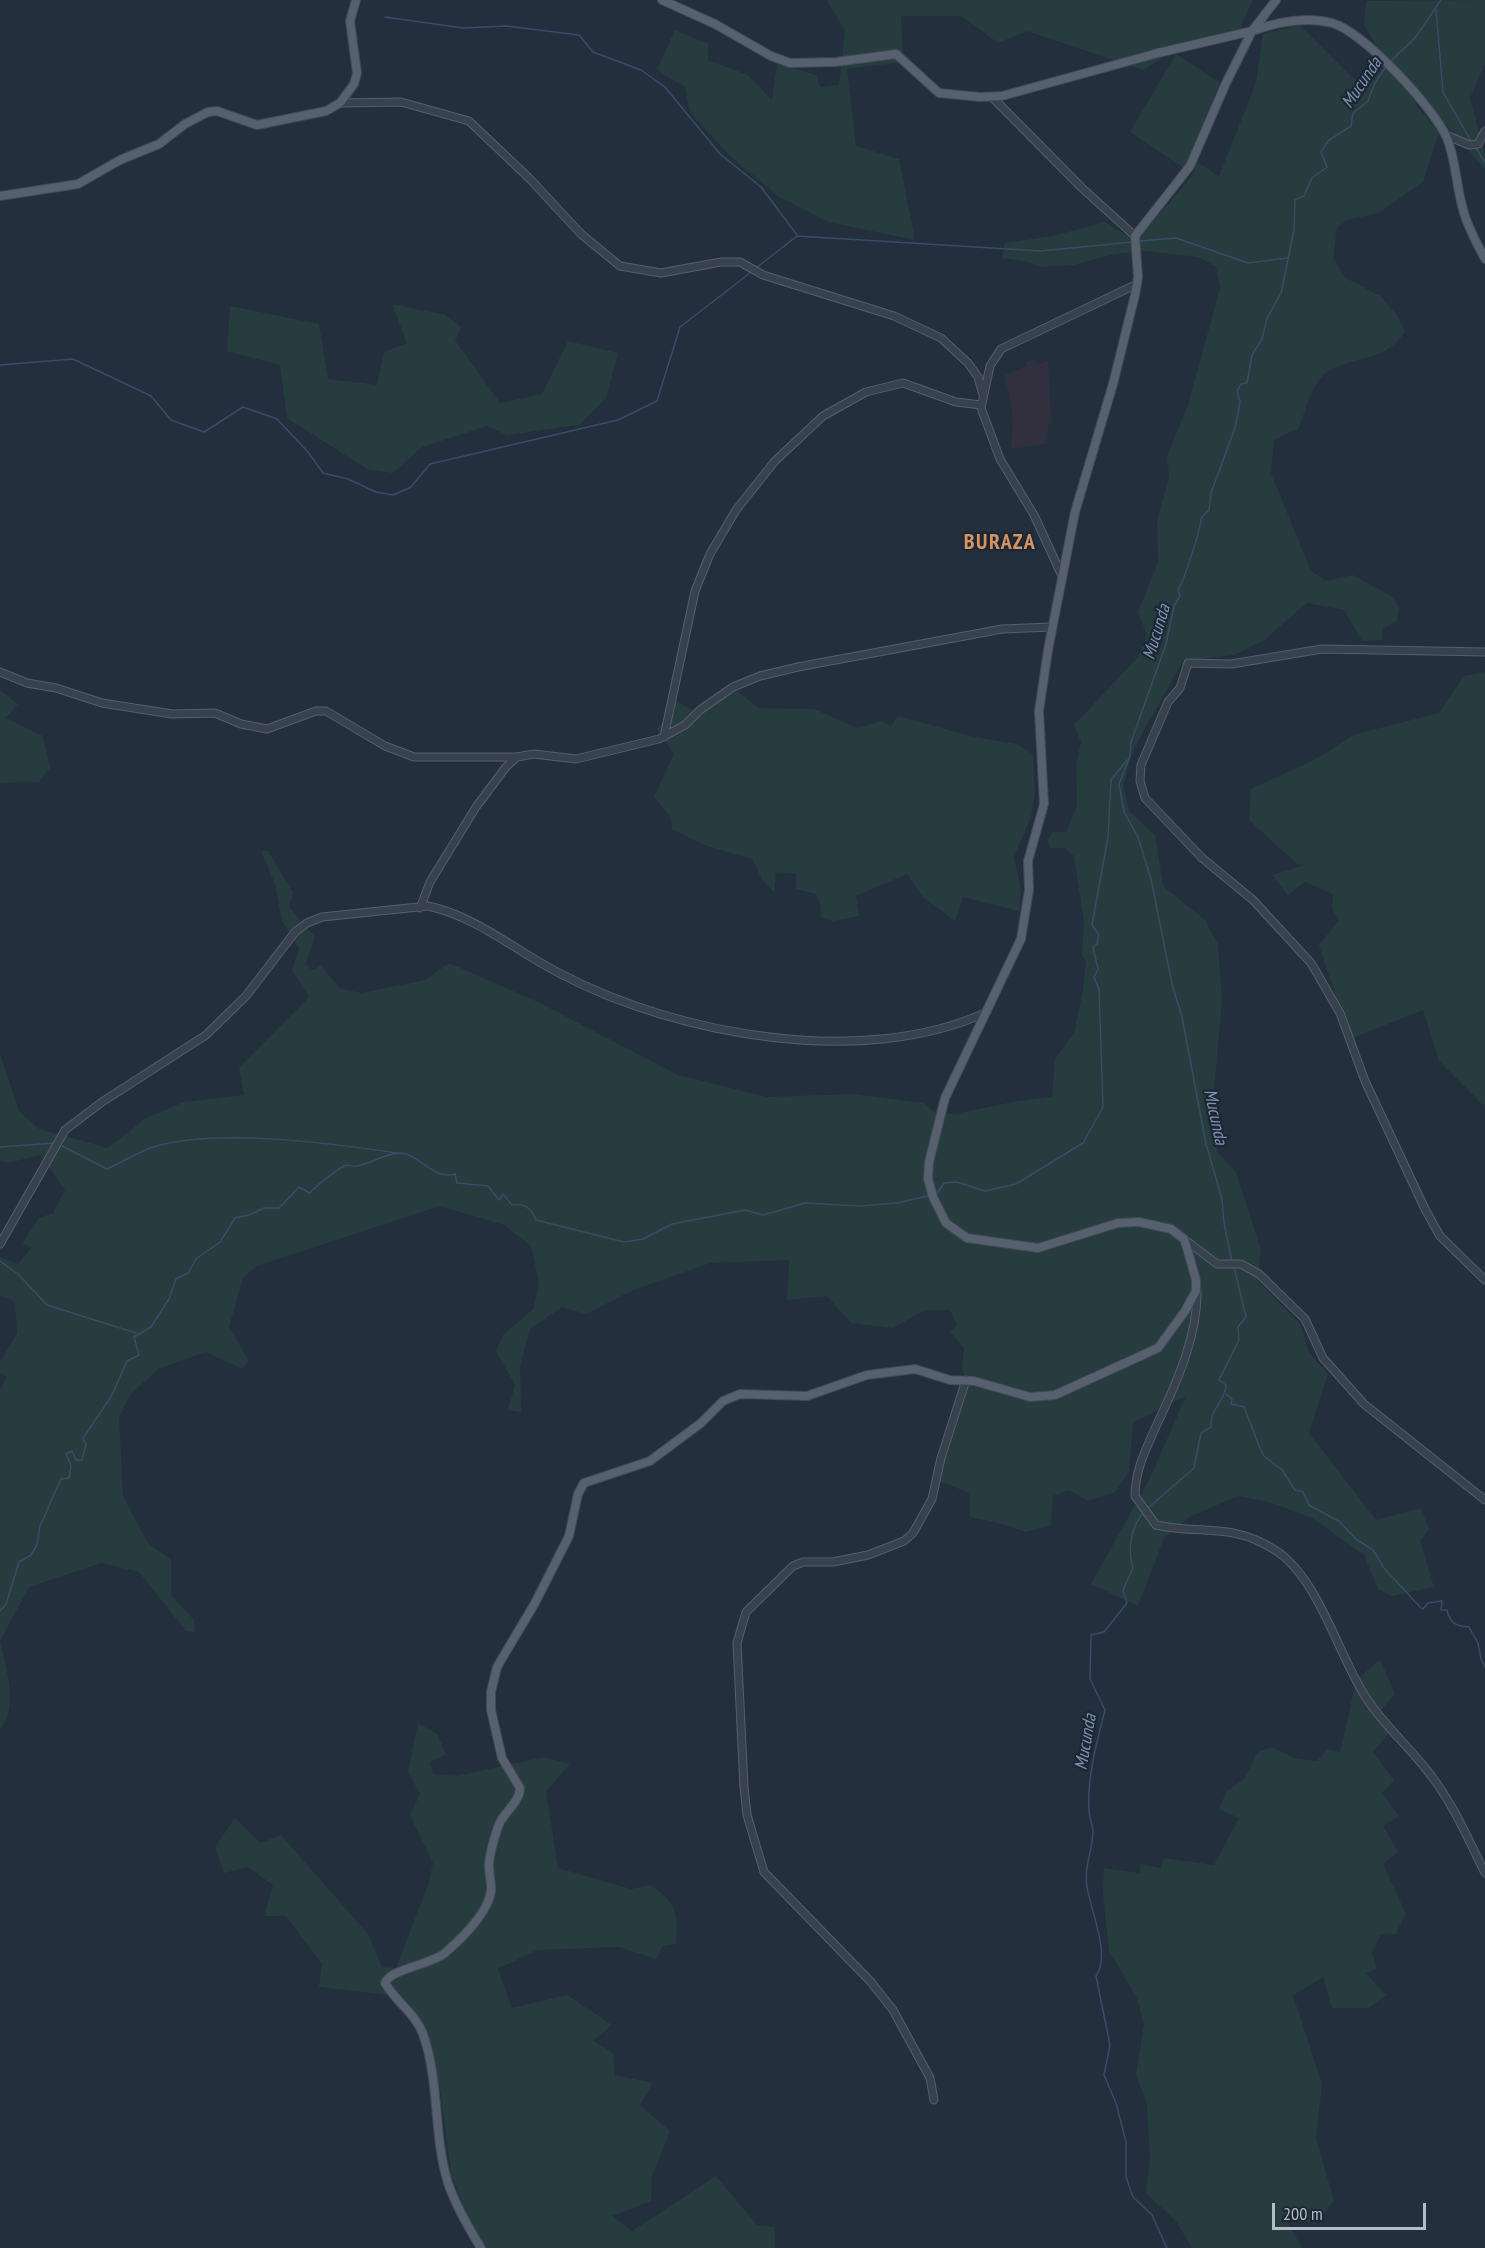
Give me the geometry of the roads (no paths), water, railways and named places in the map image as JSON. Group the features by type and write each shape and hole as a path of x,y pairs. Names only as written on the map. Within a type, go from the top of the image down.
{"main road":[{"path":"0,196 78,184 120,160 159,144 185,124 208,112 217,111 257,125 314,115 340,103 354,84 357,73 350,21 356,0"},
{"path":"662,0 715,24 783,61 820,64 897,54 939,93 992,97 1064,81 1158,53 1288,21 1333,24 1357,38 1384,61 1431,112 1446,135 1463,212 1485,259"},
{"path":"481,2248 462,2216 448,2182 439,2134 431,2066 422,2033 409,2010 385,1983 391,1975 420,1966 443,1955 472,1924 490,1895 489,1864 493,1843 499,1824 517,1797 520,1788 502,1758 490,1710 491,1692 497,1667 535,1603 569,1536 581,1488 588,1480 650,1461 733,1395 807,1396 853,1379 888,1371 918,1369 950,1380 966,1380 1030,1397 1055,1395 1158,1348 1185,1311 1197,1286 1184,1239 1174,1230 1162,1226 1129,1222 1111,1224 1038,1248 964,1237 950,1228 932,1196 929,1162 945,1098 1019,947 1025,920 1029,881 1028,861 1044,804 1039,711 1052,627 1081,489 1116,376 1137,284 1135,236 1190,166 1226,83 1252,31 1276,0"}],"street":[{"path":"992,97 1082,188 1135,236"},
{"path":"340,103 401,102 469,121 530,178 581,234 620,266 661,273 721,262 740,262 763,275 894,316 941,338 968,363 978,377 983,395"},
{"path":"1446,135 1469,145 1478,144 1485,131"},
{"path":"1062,576 1034,514 1000,459 981,405 983,395 992,360 1001,349 1137,284"},
{"path":"664,737 695,591 710,554 736,510 775,461 824,416 866,392 903,383 956,402 981,405"},
{"path":"0,672 27,683 56,688 102,704 172,714 215,713 241,724 267,729 316,711 326,711 385,746 423,759 517,757 534,754 576,759 664,737 734,687 760,676 826,660 964,639 1002,630 1052,627"},
{"path":"1485,652 1322,649 1231,664 1188,663 1180,688 1168,702 1141,765 1140,781 1144,798 1166,822 1202,858 1253,900 1311,963 1340,1013 1365,1081 1425,1209 1440,1236 1485,1280"},
{"path":"420,908 430,882 476,807 506,767 517,757"},
{"path":"0,1244 65,1130 102,1102 206,1035 246,996 301,927 316,918 334,914 420,908 441,909 465,919 560,974 621,1002 698,1024 745,1033 860,1042 934,1030 958,1024 989,1011"},
{"path":"1184,1239 1217,1264 1234,1263 1259,1274 1302,1315 1323,1358 1367,1407 1485,1500"},
{"path":"1197,1286 1197,1304 1192,1331 1178,1376 1141,1459 1135,1496 1156,1525 1233,1531 1259,1541 1287,1559 1303,1579 1335,1635 1363,1693 1437,1783 1467,1833 1485,1873"},
{"path":"934,2100 930,2078 893,2010 871,1982 764,1872 747,1815 737,1643 746,1612 793,1566 803,1562 833,1563 868,1555 903,1541 913,1533 932,1499 936,1476 966,1380"}],"waterway":[{"name":"Mucunda","path":"1390,62 1415,38 1441,0"},
{"path":"1436,10 1443,92 1471,141"},
{"path":"385,17 463,28 507,26 579,35 593,52 641,70 665,87 720,154 761,187 797,235"},
{"name":"Mucunda","path":"1232,1262 1222,1199 1206,1144 1182,1017 1172,984 1151,879 1138,837 1124,812 1119,784 1130,756 1131,742 1166,644 1174,606 1180,596 1178,590 1192,554 1201,518 1209,510 1211,493 1235,428 1240,402 1237,391 1241,384 1247,383 1252,355 1262,339 1267,318 1281,293 1294,230 1295,200 1304,196 1312,178 1327,167 1321,152 1328,141 1351,126 1353,113 1368,101 1375,83 1385,68"},
{"path":"1476,148 1485,162"},
{"path":"756,268 797,236 1040,251 1133,242"},
{"path":"1140,241 1176,238 1248,263 1287,258"},
{"path":"0,365 73,359 151,396 171,420 204,432 243,407 277,419 308,452 323,473 348,479 376,492 393,495 411,487 430,464 618,420 657,401 680,327 750,273"},
{"path":"936,1195 944,1183 957,1182 985,1191 1016,1184 1083,1143 1103,1107 1099,989 1094,977 1098,969 1093,947 1097,944 1099,935 1092,925 1108,837 1111,780 1127,760"},
{"path":"60,1145 107,1169 153,1147 179,1141 209,1139 274,1139 397,1153"},
{"path":"0,1147 56,1143"},
{"path":"0,1611 6,1604 19,1562 31,1555 37,1545 40,1526 61,1479 69,1478 71,1466 66,1454 72,1451 76,1460 82,1460 86,1445 83,1438 111,1397 127,1361 139,1355 134,1337 151,1327 169,1299 176,1279 188,1273 196,1259 220,1242 235,1218 264,1208 279,1208 299,1187 310,1193 343,1166 363,1165 394,1154 406,1154 435,1172 455,1174 457,1183 488,1186 499,1200 503,1194 512,1205 527,1208 536,1220 624,1242 643,1239 672,1224 745,1210 763,1215 805,1203 860,1206 897,1203 928,1196"},
{"path":"0,1261 18,1274 47,1305 136,1333"},
{"name":"Mucunda","path":"1148,1508 1194,1468 1201,1433 1211,1427 1211,1420 1225,1391 1226,1385 1219,1380 1239,1340 1238,1327 1246,1317 1234,1267"},
{"path":"1226,1394 1232,1399 1231,1404 1244,1407 1264,1456 1282,1470 1295,1490 1303,1492 1309,1505 1340,1522 1356,1539 1373,1550 1384,1568 1420,1607 1423,1609 1428,1603 1442,1601 1441,1610 1447,1610 1452,1621 1469,1627 1478,1643 1485,1667"},
{"name":"Mucunda","path":"1144,1512 1131,1538 1130,1554 1133,1568 1123,1590 1127,1603 1104,1632 1091,1635 1090,1679 1105,1710 1093,1759 1090,1785 1089,1813 1093,1833 1086,1880 1101,1945 1100,1967 1096,1976 1110,2045 1104,2075 1116,2103 1126,2142 1126,2177 1133,2197 1152,2215 1167,2248"}],"district":[{"name":"BURAZA","path":"1000,543"}]}
